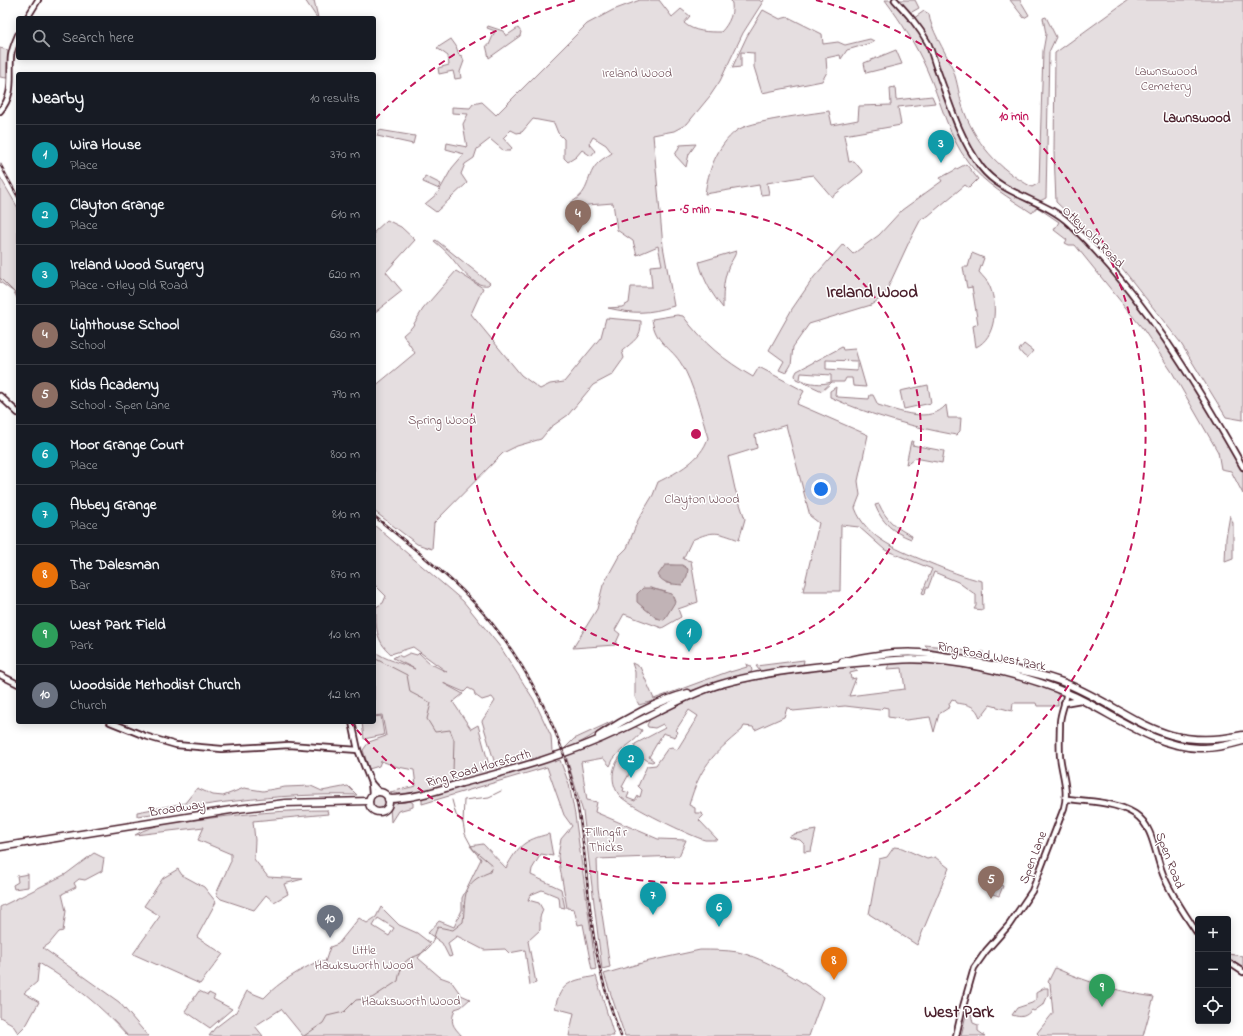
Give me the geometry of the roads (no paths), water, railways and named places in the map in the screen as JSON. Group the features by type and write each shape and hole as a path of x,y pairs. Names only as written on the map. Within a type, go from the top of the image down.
{"highway":[{"name":"Ring Road West Park","path":"821,667 851,660 896,653 919,653 1020,670 1044,676 1078,689 1137,721 1174,736 1187,739 1215,740 1243,735"},
{"name":"Ring Road West Park","path":"565,752 590,742 677,696 756,676 821,667 897,660 938,661 1013,676 1068,693 1152,736 1173,744 1200,748 1215,747 1243,741"},
{"name":"Ring Road West Park","path":"590,742 616,725 623,724 701,691"},
{"name":"Ring Road Horsforth","path":"388,802 500,774 565,752"},
{"path":"358,802 372,808 381,811 388,802 386,795 379,792 372,794 369,801 372,808"},
{"name":"Broadway","path":"0,847 244,808 285,803 369,801"}],"street":[{"path":"28,16 38,0"},
{"name":"Otley Old Road","path":"895,0 920,30 928,44 957,124 982,168 991,179 1004,187 1046,207 1063,218 1120,279 1159,329 1205,401 1243,467"},
{"path":"0,111 4,106 10,92 11,56 16,41"},
{"path":"0,396 16,411"},
{"path":"0,675 16,683"},
{"path":"1066,684 1068,693 1060,717 1060,756 1067,799"},
{"path":"1068,693 1078,689"},
{"path":"1064,703 1081,700"},
{"path":"115,724 145,736 176,745 222,749 289,745 358,750"},
{"path":"352,724 358,750 371,783 372,794"},
{"path":"371,783 379,792"},
{"name":"Spen Road","path":"1067,799 1123,808 1136,815 1151,836 1164,878 1177,903 1195,930"},
{"name":"Spen Lane","path":"956,1036 974,968 986,950 1009,926 1032,890 1067,799"},
{"path":"1231,964 1243,972"}],"waterway":[{"path":"0,278 16,294"},
{"path":"376,659 407,675 410,692 431,703 427,719 435,732 450,730 454,740 453,772"},
{"path":"463,823 464,800 489,797 501,791"},
{"path":"304,1036 323,1023 327,1016 344,1012 356,1000 372,998 398,981 403,965 410,958 419,955 429,947 438,927 453,930 463,922 465,897 467,891 474,881 490,872 492,865 473,849 465,834 463,823 456,815 452,800"}],"railway":[{"path":"0,164 16,193"},
{"path":"376,518 451,580 484,613 504,639 539,696 553,726 565,758 574,789 580,820 597,955 601,976 621,1036"}],"place":[{"name":"Ireland Wood Surgery","path":"941,163"},
{"name":"Lighthouse School","path":"578,233"},
{"name":"Wira House","path":"689,652"},
{"name":"Clayton Grange","path":"631,778"},
{"name":"Kids Academy","path":"991,899"},
{"name":"Abbey Grange","path":"653,915"},
{"name":"Moor Grange Court","path":"719,927"},
{"name":"Woodside Methodist Church","path":"330,938"},
{"name":"The Dalesman","path":"834,980"},
{"name":"West Park Field","path":"1102,1007"}],"district":[{"name":"Lawnswood","path":"1197,117"},
{"name":"Ireland Wood","path":"872,291"},
{"name":"West Park","path":"959,1011"}],"park label":[{"name":"Lawnswood Cemetery","path":"1166,78"},
{"name":"Spring Wood","path":"442,419"},
{"name":"Clayton Wood","path":"702,498"},
{"name":"Fillingfir Thicks","path":"606,838"},
{"name":"Little Hawksworth Wood","path":"364,956"},
{"name":"Hawksworth Wood","path":"411,1000"}]}
